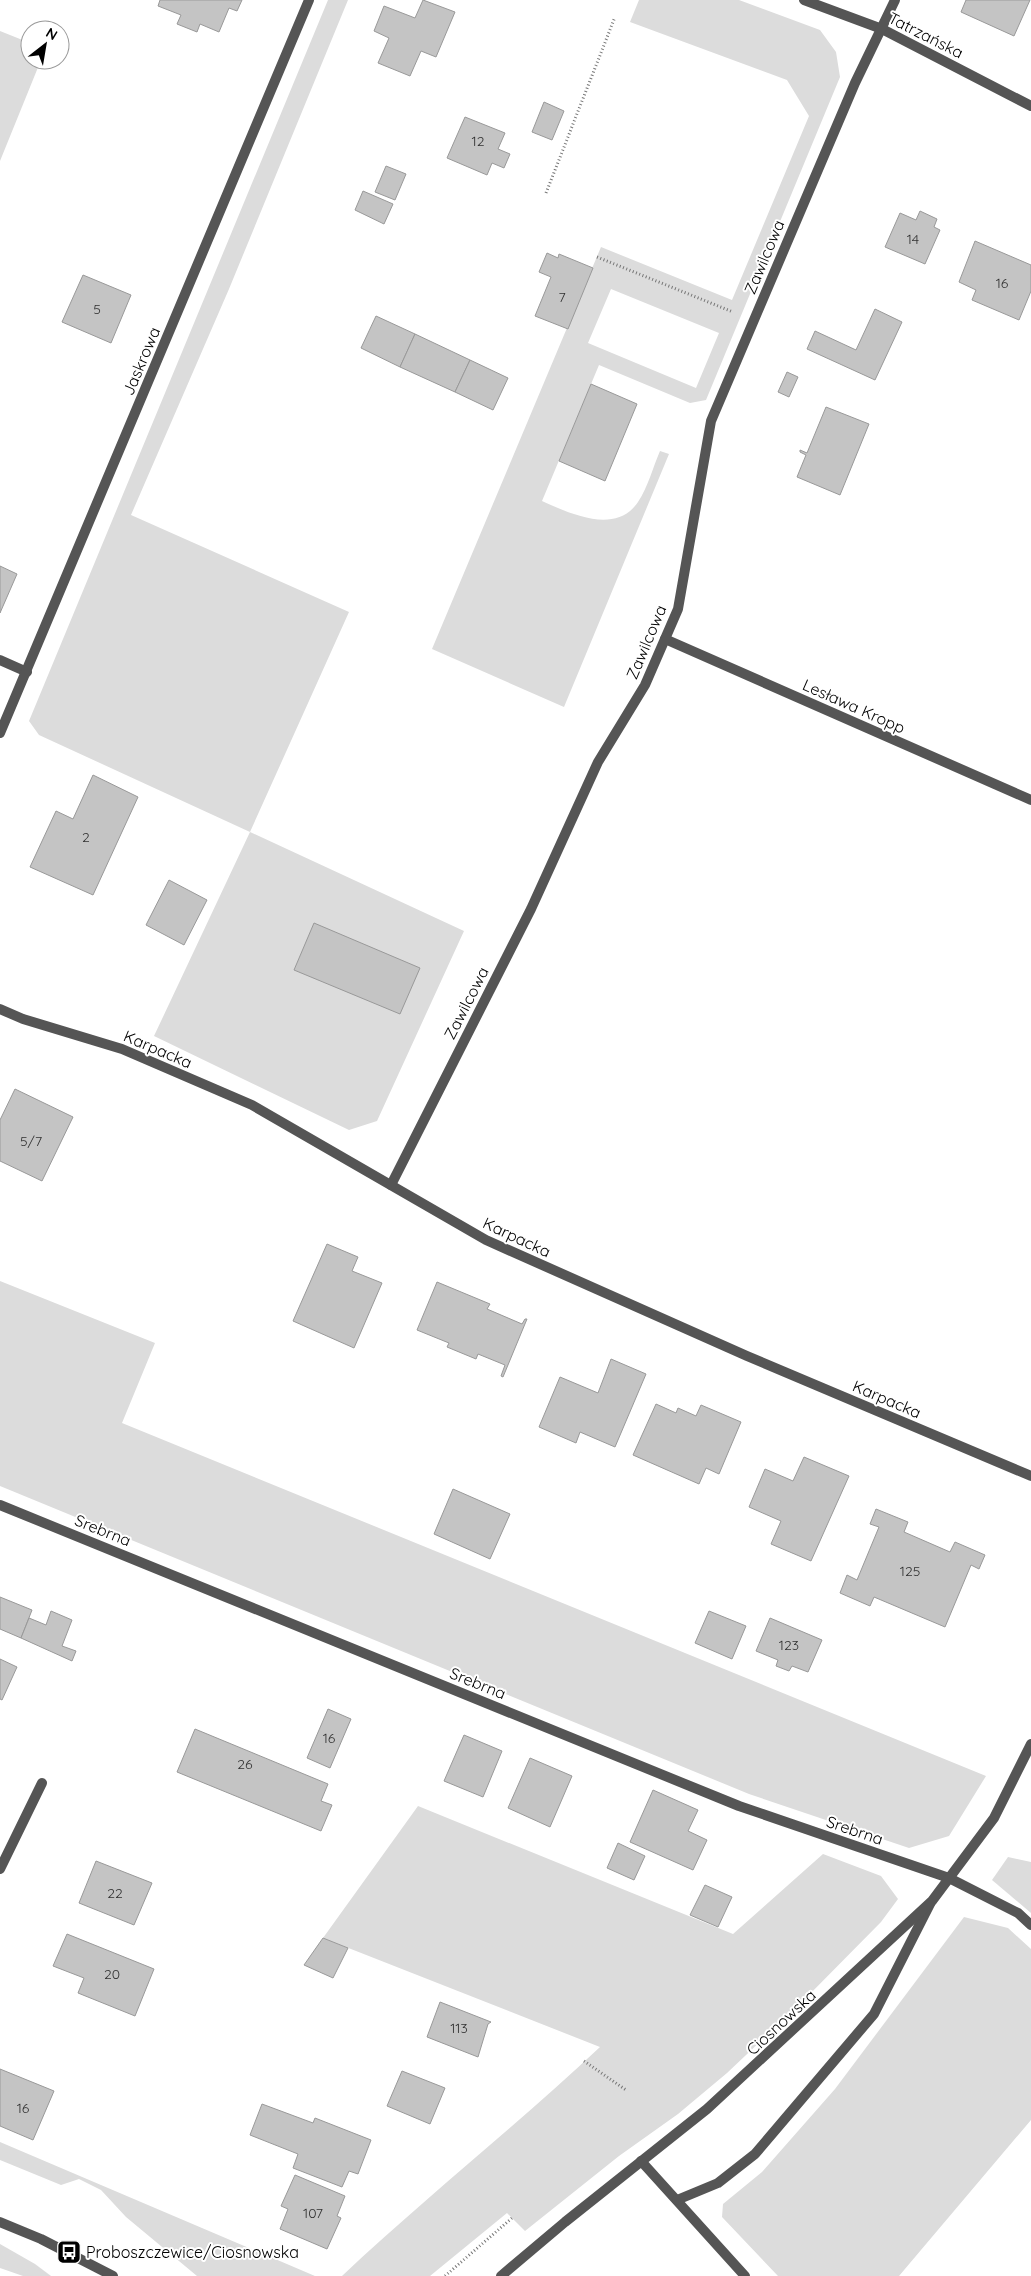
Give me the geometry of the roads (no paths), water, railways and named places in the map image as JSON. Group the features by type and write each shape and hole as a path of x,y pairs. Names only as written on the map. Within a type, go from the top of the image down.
{"street":[{"name":"Jaskrowa","path":"0,733 309,0"},
{"name":"Tatrzańska","path":"804,0 882,29 1031,106"},
{"name":"Zawilcowa","path":"391,1185 531,909 598,762 645,685 678,609 711,421 855,83 895,0"},
{"name":"Lesława Kropp","path":"665,639 1031,800"},
{"path":"0,660 27,672"},
{"name":"Karpacka","path":"0,1009 23,1019 122,1049 252,1105 486,1240 747,1356 1031,1476"},
{"name":"Srebrna","path":"0,1504 739,1806 949,1878 1018,1913 1031,1925"},
{"name":"Ciosnowska","path":"501,2276 564,2222 707,2109 746,2075 932,1901 994,1818 1031,1744"},
{"path":"0,1869 42,1783"},
{"path":"677,2200 718,2183 755,2154 874,2014 932,1901"},
{"path":"641,2160 745,2276"},
{"path":"0,2222 41,2239 113,2276"}],"place":[{"name":"Proboszczewice/Ciosnowska","path":"69,2252"}]}
